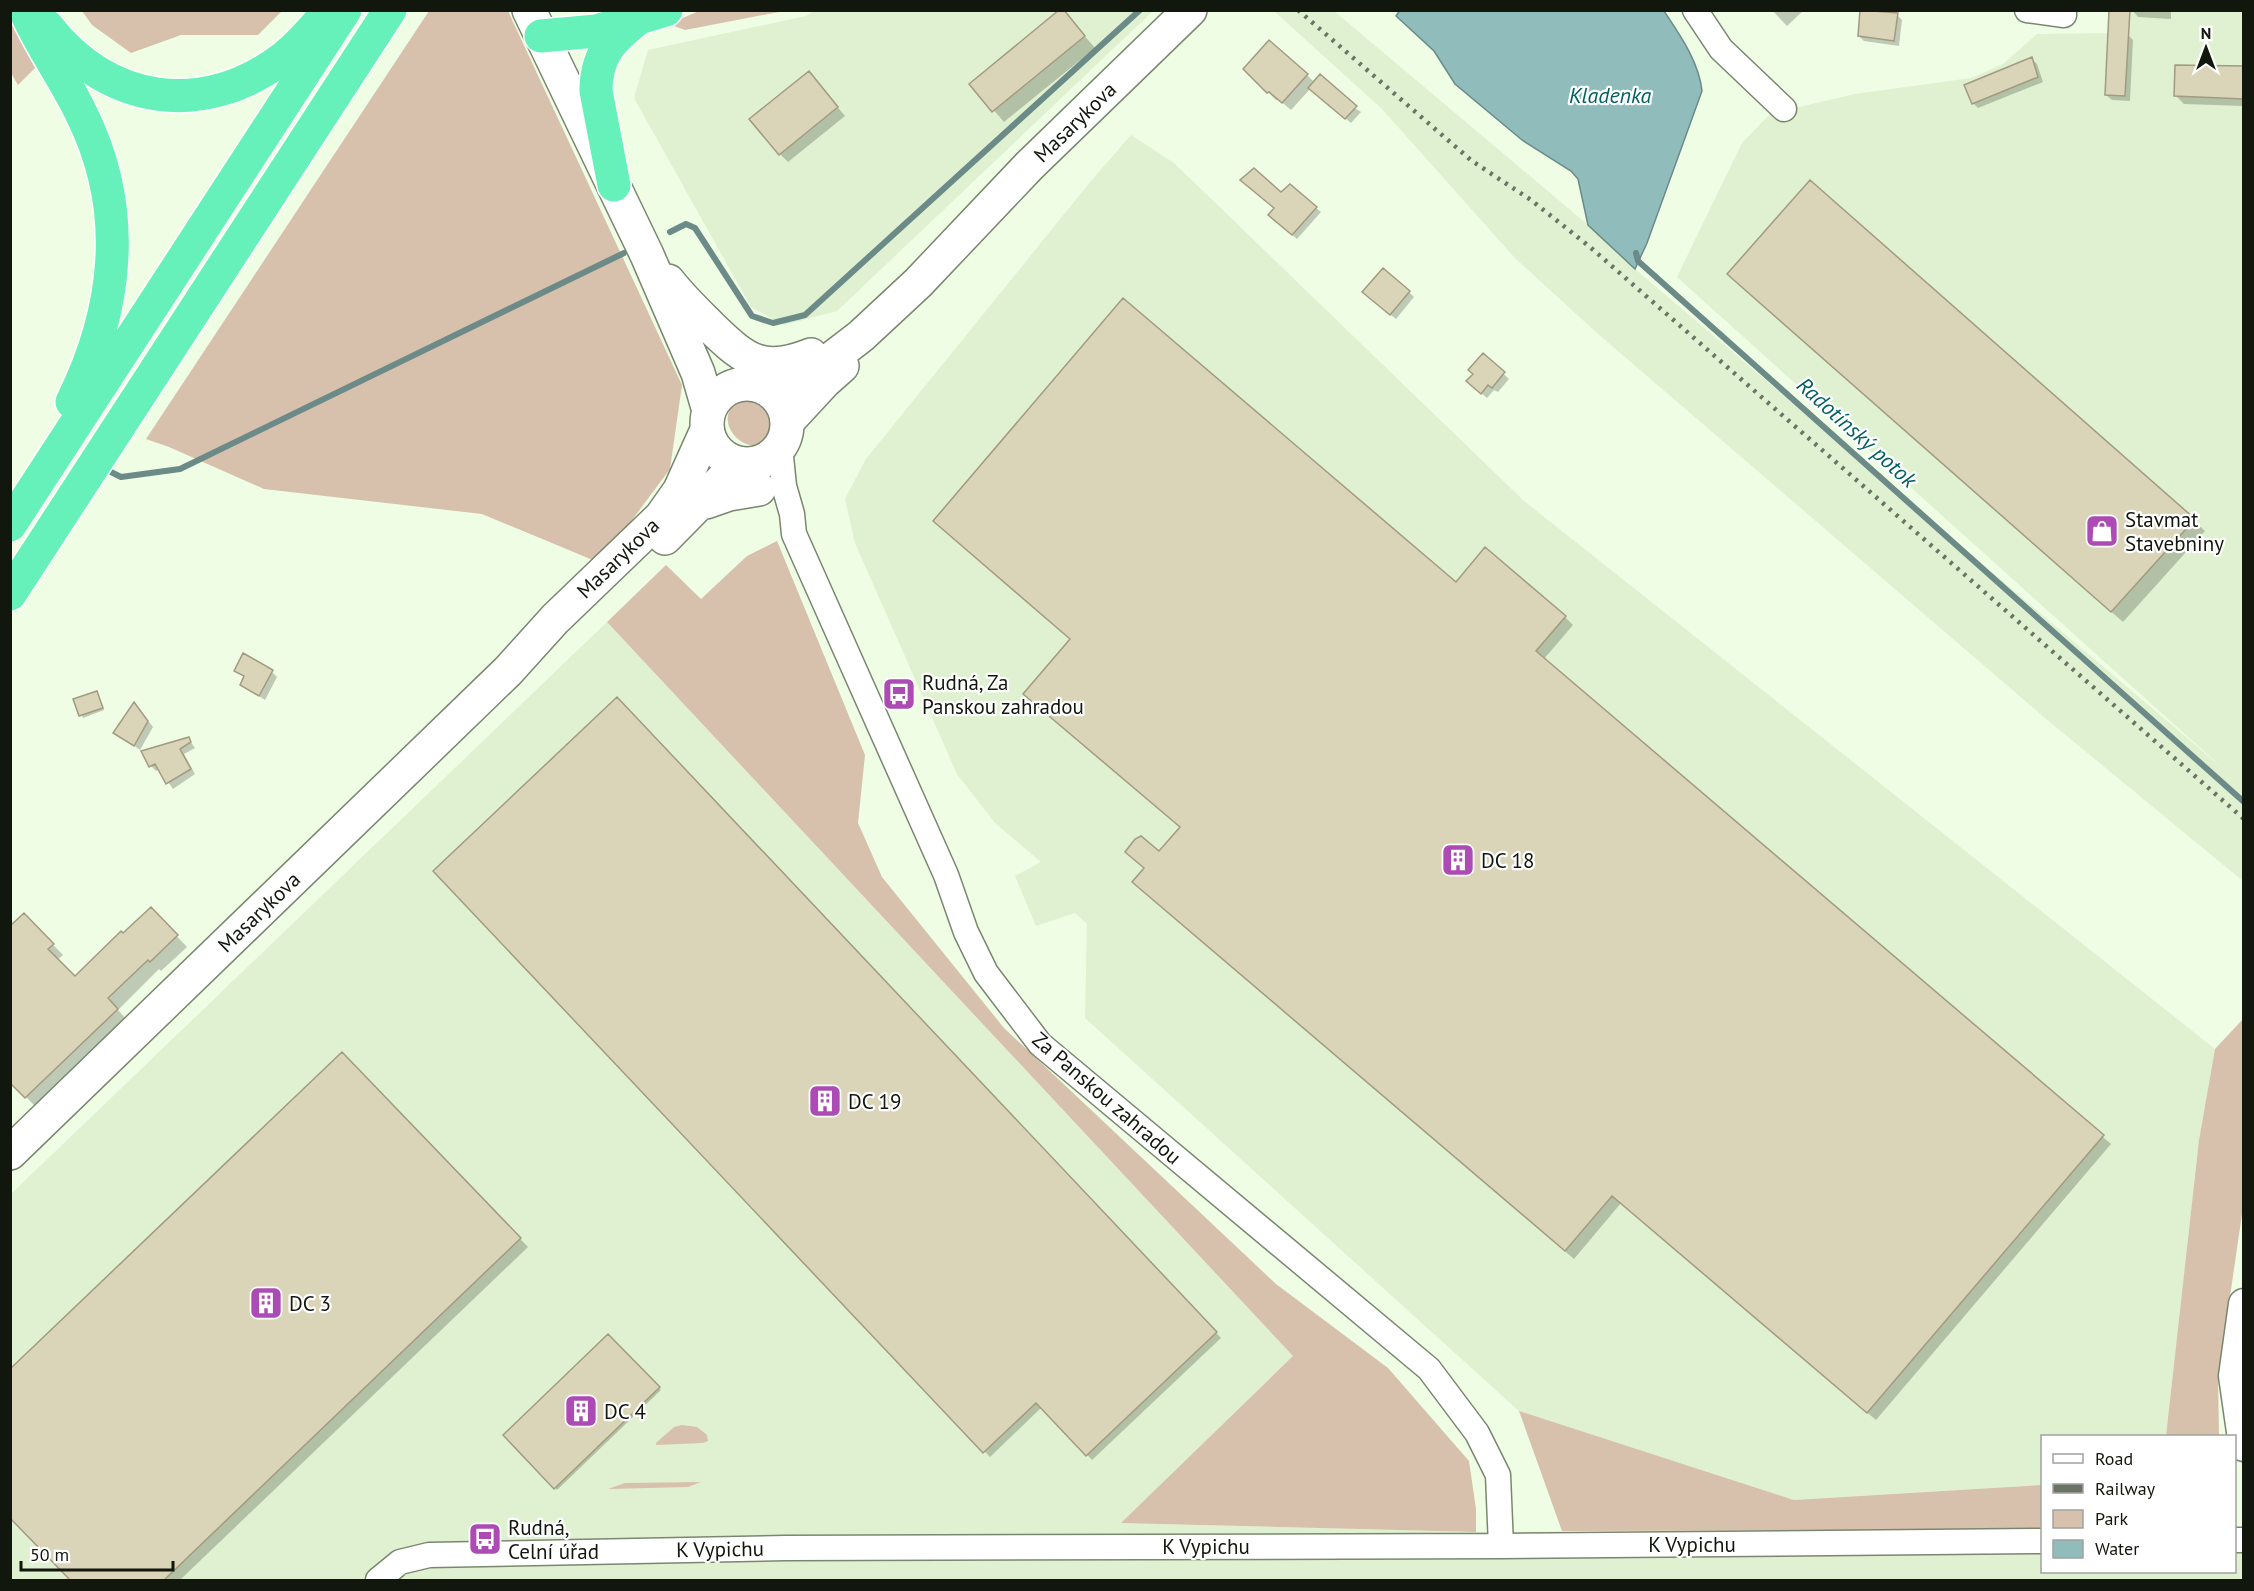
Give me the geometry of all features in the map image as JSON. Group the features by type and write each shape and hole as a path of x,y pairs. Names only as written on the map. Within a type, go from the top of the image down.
{"highway":[{"path":"10,525 86,373 106,309 113,262 107,187 97,150 81,113 25,10"},
{"path":"38,10 47,26 70,52 104,77 142,92 176,96 221,89 261,72 285,57 329,10"},
{"path":"10,525 345,10"},
{"path":"10,594 390,10"},
{"path":"535,23 573,10"},
{"path":"535,23 596,31 652,15"},
{"path":"614,185 596,91 596,80 602,56 608,45 616,36 652,15"}],"main road":[{"name":"Masarykova","path":"753,386 808,373 833,359 918,283 1029,166 1190,10"},
{"path":"535,23 647,255 698,373 711,444 718,453 746,474 750,464 764,461 784,435 782,403 753,386 707,344 684,301"},
{"path":"647,255 684,301 746,358 771,363 800,360 832,344 863,321 898,285 963,236"},
{"name":"Masarykova","path":"784,435 824,382 913,303 963,236"},
{"path":"708,421 715,399 723,392 753,386"},
{"name":"Masarykova","path":"10,1153 508,671 555,619 661,517 680,490 708,421"},
{"name":"Masarykova","path":"508,671 561,633 635,567 696,507 729,494 746,474"}],"street":[{"path":"1695,10 1721,49 1784,109"},
{"path":"2027,10 2064,13"},
{"name":"Za Panskou zahradou","path":"784,435 784,486 792,513 794,534 946,875 966,932 986,973 1040,1044 1429,1369 1477,1433 1498,1475 1501,1545"},
{"name":"Za Panskou zahradou","path":"746,474 783,525 794,534"},
{"path":"2244,1304 2234,1376 2244,1446"},
{"name":"K Vypichu","path":"378,1581 400,1562 429,1555 786,1548 2041,1541"}],"shaded area":[{"path":"814,11 1153,11 837,311 784,325 751,307 634,98 648,50 806,16"},
{"name":"Stavmat Stavebniny","path":"1274,11 1334,11 1588,225 1635,269 2226,771 1677,277 1742,143 1770,114 1855,94 1971,78 2003,64 2037,34 2128,33 2129,11 2243,11 2243,881 2045,718 1597,333 1515,258 1382,109"},
{"path":"1131,135 1174,163 1524,501 2215,1049 2199,1140 2166,1435 2041,1435 2041,1485 1794,1500 1519,1411 1085,1018 1087,924 1075,913 1036,926 1015,876 1041,862 995,823 957,774 855,543 845,499 866,459 1091,181"},
{"path":"607,622 1293,1356 1122,1523 1476,1532 2041,1530 2041,1573 2236,1573 2236,1538 2244,1540 2243,1580 11,1580 11,1194"}],"green space":[{"path":"10,11 39,64 18,85 11,73"},
{"path":"82,11 282,11 258,35 181,35 131,53 92,25"},
{"path":"429,11 508,11 682,385 670,469 600,563 482,514 264,489 146,439"},
{"path":"699,11 784,11 685,30 669,24"},
{"path":"745,397 764,403 772,412 774,424 764,442 754,445 744,443 729,427 728,416 733,406"},
{"path":"777,541 865,755 858,823 882,877 1004,1028 1276,1284 1388,1368 1469,1461 1476,1509 1476,1532 1121,1523 1293,1356 607,622 666,565 701,599 747,556"},
{"path":"2243,1019 2243,1207 2218,1379 2219,1435 2166,1435 2199,1140 2215,1049"},
{"path":"1519,1411 1794,1500 2041,1485 2041,1530 1562,1531"},
{"path":"682,1425 697,1427 707,1435 708,1441 656,1445 674,1427"},
{"path":"701,1482 688,1487 608,1489 625,1483"}],"water":[{"name":"Kladenka","path":"1400,10 1664,11 1693,59 1702,91 1647,243 1635,269 1588,225 1578,179 1571,171 1522,140 1455,84 1434,51 1396,16"}],"building":[{"path":"1059,10 1064,10 1085,36 992,112 969,84"},
{"path":"1860,10 1898,13 1894,41 1858,36"},
{"path":"2109,10 2130,10 2125,96 2105,95"},
{"path":"1269,40 1308,74 1282,103 1269,92 1267,93 1243,69"},
{"path":"2032,57 2038,77 1972,104 1964,85"},
{"path":"2175,65 2244,66 2244,99 2174,96"},
{"path":"809,71 838,107 779,155 749,119"},
{"path":"1320,74 1357,106 1345,119 1308,88"},
{"path":"1254,168 1281,192 1290,184 1317,207 1292,235 1268,215 1274,208 1240,180"},
{"path":"1810,180 2195,519 2111,612 1727,274"},
{"path":"1383,268 1410,291 1390,315 1362,292"},
{"name":"DC 18","path":"1123,298 1456,582 1485,547 1566,616 1536,651 2104,1135 1867,1413 1612,1196 1565,1251 1132,882 1144,868 1125,852 1135,839 1141,836 1159,851 1180,827 1023,694 1070,639 933,521"},
{"path":"1483,353 1505,372 1492,388 1488,385 1481,394 1466,381 1473,374 1468,370"},
{"path":"243,653 273,670 259,696 240,685 244,676 234,671"},
{"path":"97,691 103,708 79,716 73,699"},
{"name":"DC 19","path":"617,697 1217,1332 1086,1456 1036,1403 983,1453 433,871"},
{"path":"134,702 148,721 134,746 113,733"},
{"path":"189,737 191,742 180,749 191,769 166,784 155,764 149,767 141,751"},
{"path":"151,907 178,935 108,998 118,1009 25,1098 10,1083 10,926 24,913 54,944 48,949 75,976 121,931 123,933"},
{"name":"DC 3","path":"342,1052 521,1238 163,1581 71,1581 10,1518 10,1369"},
{"name":"DC 4","path":"608,1334 660,1387 554,1489 503,1435"}],"waterway":[{"path":"670,232 686,224 695,228 752,316 773,323 805,315 1140,10"},
{"path":"103,468 121,477 180,469 624,253"},
{"name":"Radotínský potok","path":"1636,253 1638,261 2244,802"}],"railway":[{"path":"1298,10 1472,161 1531,200 1590,247 2244,819"}],"place":[{"name":"Stavmat Stavebniny","path":"2102,531"},
{"name":"Rudná, Za Panskou zahradou","path":"899,694"},
{"name":"DC 18","path":"1458,860"},
{"name":"DC 19","path":"825,1101"},
{"name":"DC 3","path":"266,1303"},
{"name":"DC 4","path":"581,1411"},
{"name":"Rudná, Celní úřad","path":"485,1539"}]}
